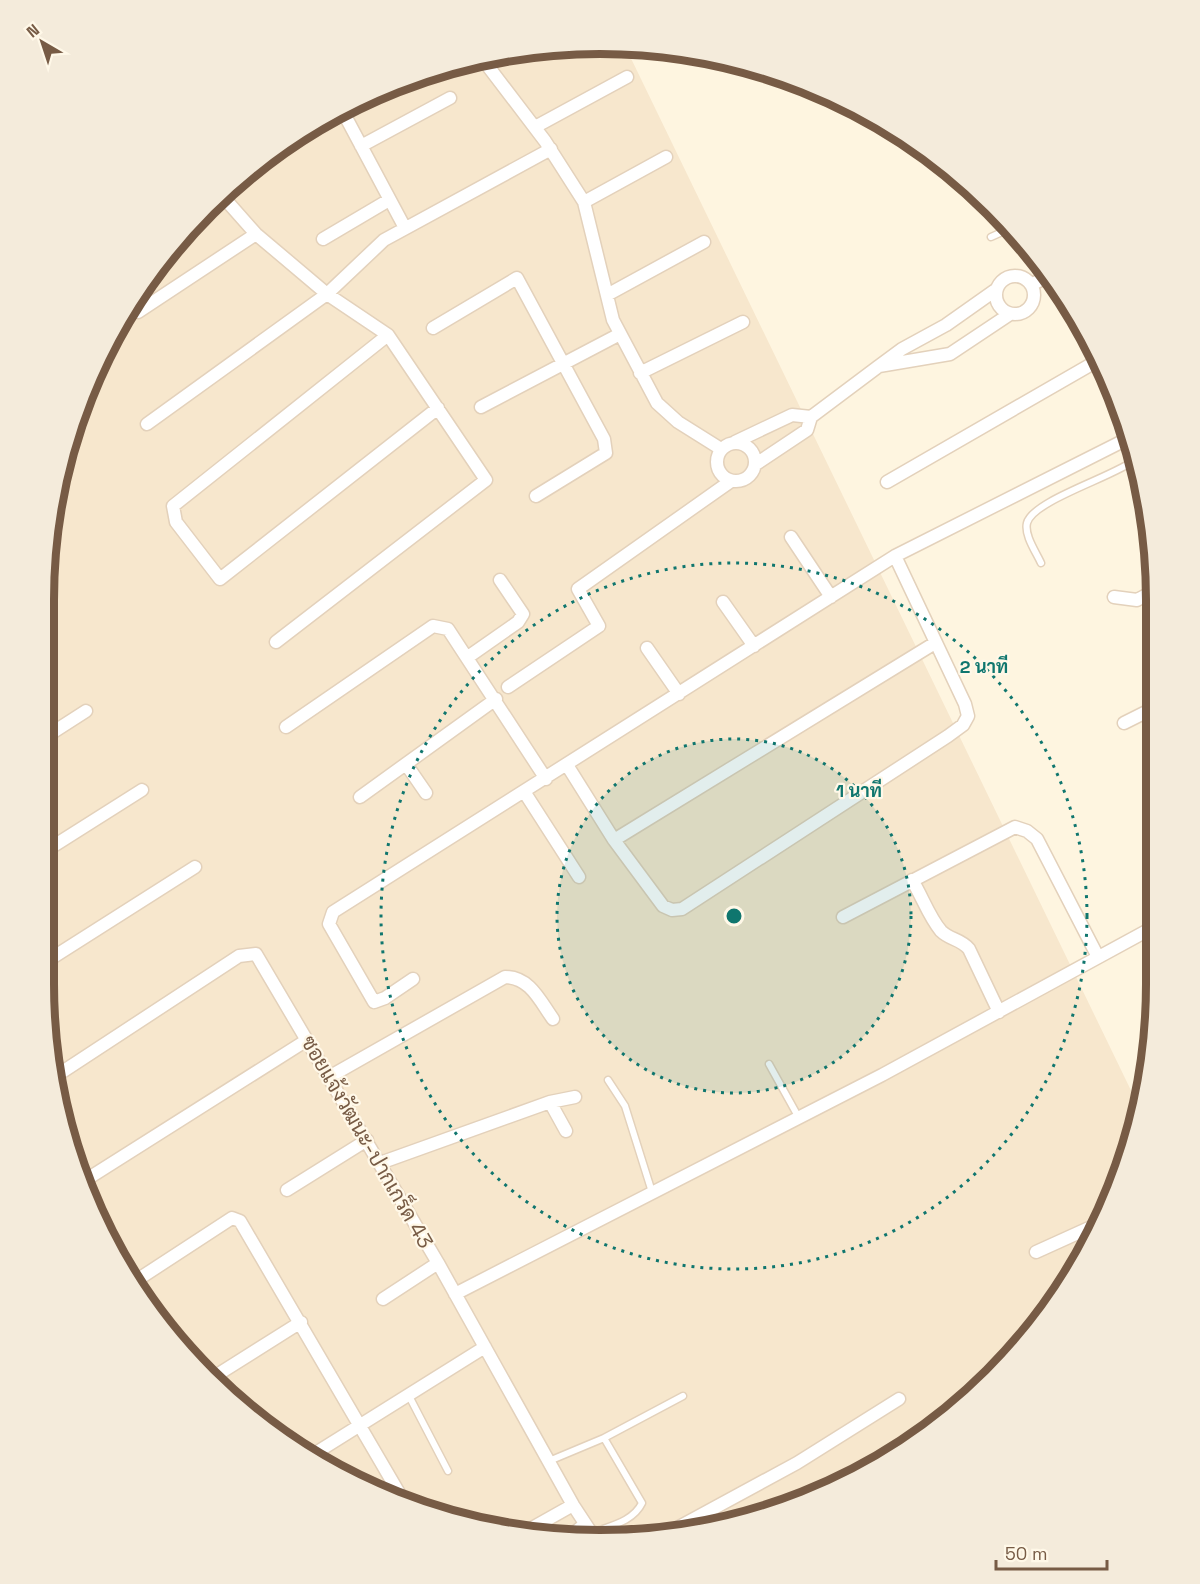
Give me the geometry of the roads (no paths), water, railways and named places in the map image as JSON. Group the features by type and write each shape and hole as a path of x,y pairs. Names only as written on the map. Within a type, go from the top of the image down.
{"street":[{"path":"490,65 551,149 585,202 613,320 657,403 678,422 721,449"},
{"path":"535,127 627,76"},
{"path":"361,146 450,98"},
{"path":"346,117 405,228"},
{"path":"147,424 327,294 384,240 551,149"},
{"path":"585,202 666,157"},
{"path":"323,239 389,200"},
{"path":"227,201 256,234 327,294 388,335 486,480 276,642"},
{"path":"138,312 256,234"},
{"path":"607,295 704,242"},
{"path":"433,328 517,278 604,439 606,453 536,496"},
{"path":"508,687 599,626 578,589 731,481 750,476 756,464 807,430 812,417 879,366 902,349 946,325 997,289 1005,279 1024,278 1031,285 1034,293 1031,304 1022,313 1010,314 950,354 879,366"},
{"path":"1031,285 1041,280"},
{"path":"997,289 997,302 1010,314"},
{"path":"640,373 743,322"},
{"path":"481,407 620,334"},
{"path":"388,335 173,506 176,522 220,579 438,408"},
{"path":"887,482 1092,364"},
{"path":"731,481 717,468 721,449 792,415 812,417"},
{"path":"735,442 743,443 753,451 756,464"},
{"path":"413,979 385,998 374,1002 329,924 333,912 525,793 895,556 1122,442"},
{"path":"791,537 831,597"},
{"path":"567,765 615,840 663,906 672,910 682,909 963,725 968,716 965,704 895,556"},
{"path":"468,657 518,622 523,614 500,580"},
{"path":"1114,597 1137,600 1146,595"},
{"path":"723,602 754,646"},
{"path":"286,727 433,626 448,629 496,699 546,779"},
{"path":"615,840 935,643"},
{"path":"647,648 679,694"},
{"path":"360,797 496,699"},
{"path":"54,732 86,711"},
{"path":"1124,723 1146,712"},
{"path":"405,764 426,793"},
{"path":"54,846 142,790"},
{"path":"525,793 579,877"},
{"path":"843,917 1008,828 1015,827 1027,831 1037,839 1098,957"},
{"path":"54,957 195,867"},
{"path":"912,880 938,926 948,937 961,942 969,949 999,1012"},
{"path":"455,1294 799,1118 1146,931"},
{"name":"ซอยแจ้งวัฒนะ-ปากเกร็ด 43","path":"61,1072 239,956 256,954 367,1140 590,1530"},
{"path":"329,1077 505,977 517,977 532,988 553,1019"},
{"path":"90,1177 307,1040"},
{"path":"380,1163 550,1102 574,1097"},
{"path":"550,1102 566,1131"},
{"path":"287,1190 367,1140"},
{"path":"140,1278 232,1218 240,1221 398,1491"},
{"path":"1036,1252 1088,1228"},
{"path":"383,1299 438,1263"},
{"path":"218,1374 301,1322"},
{"path":"318,1451 485,1347"},
{"path":"687,1523 797,1463 899,1399"},
{"path":"536,1526 573,1504"}],"lane":[{"path":"991,237 1003,232"},
{"path":"1041,563 1028,536 1026,524 1030,516 1048,504 1128,463"},
{"path":"769,1064 799,1118"},
{"path":"609,1080 625,1107 652,1192"},
{"path":"409,1396 448,1471"},
{"path":"549,1461 604,1438 683,1396"},
{"path":"604,1438 642,1503 639,1510 626,1520 604,1530"},
{"path":"574,1529 584,1521"}]}
